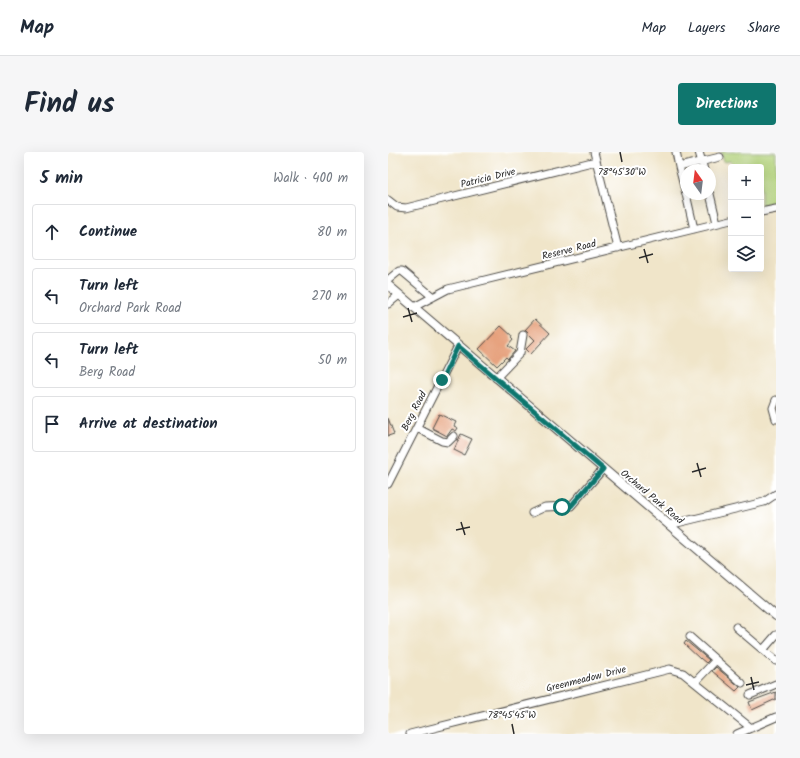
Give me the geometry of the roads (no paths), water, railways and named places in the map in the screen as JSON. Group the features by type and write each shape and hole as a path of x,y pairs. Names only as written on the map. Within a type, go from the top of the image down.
{"main road":[{"name":"Orchard Park Road","path":"389,285 458,346 776,616"}],"street":[{"path":"594,152 618,248"},
{"path":"676,152 680,167"},
{"path":"700,152 702,162"},
{"path":"693,164 720,157"},
{"name":"Patricia Drive","path":"388,200 396,207 406,208 596,161"},
{"path":"687,200 694,229"},
{"path":"711,200 717,223"},
{"path":"764,211 776,209"},
{"name":"Reserve Road","path":"414,308 448,290 728,221"},
{"path":"389,285 399,271 402,271 433,297"},
{"path":"388,304 400,295"},
{"path":"496,378 520,353 523,335"},
{"name":"Berg Road","path":"388,484 458,346"},
{"path":"776,400 773,408 776,419"},
{"path":"417,428 442,441 448,442 454,436"},
{"path":"532,513 545,507 571,506 603,469"},
{"path":"669,525 764,502 776,494"},
{"path":"736,627 776,661"},
{"path":"763,650 776,635"},
{"path":"690,637 742,683"},
{"path":"695,682 716,660"},
{"name":"Greenmeadow Drive","path":"410,734 666,670 679,670 751,728"},
{"path":"750,695 776,684"},
{"path":"737,734 776,716"}]}
